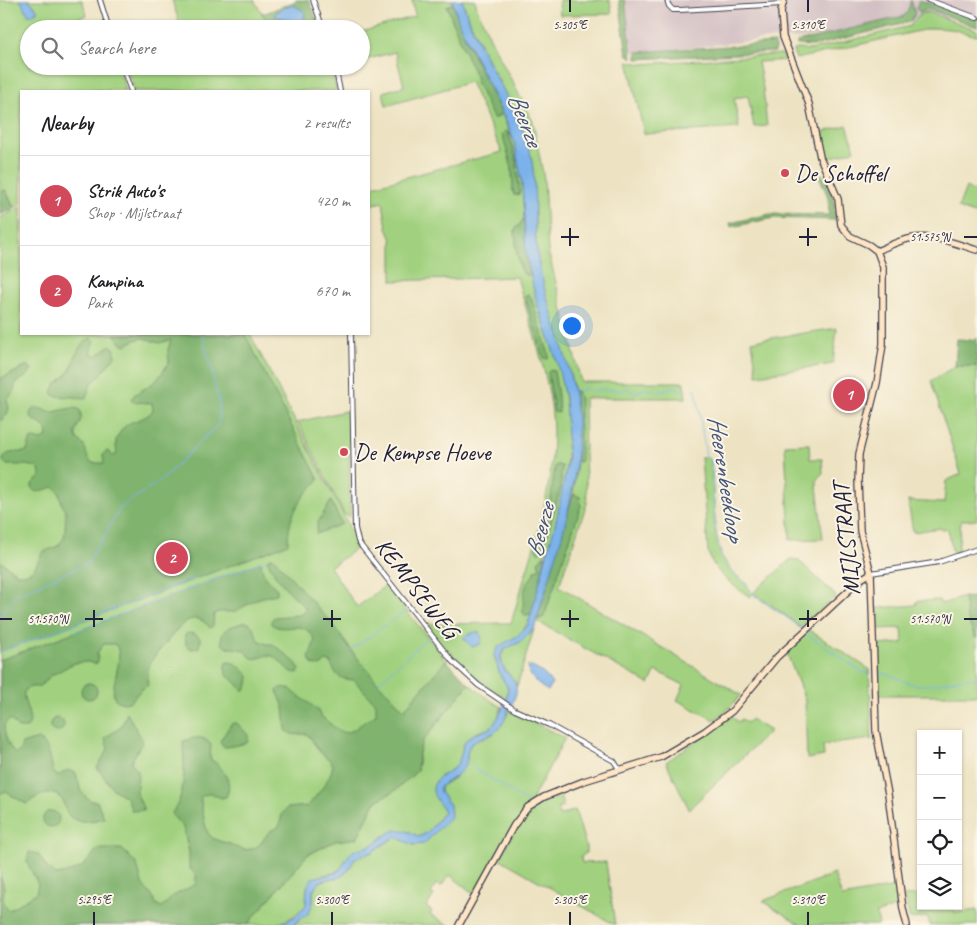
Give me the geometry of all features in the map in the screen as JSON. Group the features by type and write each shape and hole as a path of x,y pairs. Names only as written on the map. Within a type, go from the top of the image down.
{"street":[{"path":"100,0 106,20"},
{"path":"314,0 320,20"},
{"path":"667,0 673,10 783,2 781,24 783,36 809,104 820,157 838,199 841,225 850,236 876,251 900,241 921,237 940,239 977,250"},
{"path":"928,0 977,18"},
{"path":"125,75 131,90"},
{"path":"337,75 340,90"},
{"name":"MIJLSTRAAT","path":"876,251 883,267 883,344 881,364 858,454 860,530 871,573 876,732 888,794 903,909 908,925"},
{"name":"KEMPSEWEG","path":"351,335 355,524 358,541 452,661 471,680 510,707 549,725 608,757 618,764 619,769"},
{"path":"459,925 514,825 528,807 550,794 619,769 661,757 693,739 727,716 777,657 847,592 871,573 939,562 977,549"}],"shaded area":[{"path":"625,0 977,0 977,19 965,15 798,39 780,38 632,53"}],"green space":[{"path":"0,0 20,0 37,9 29,0 82,0 87,15 72,20 20,20 20,75 121,75 126,90 20,90 20,205 14,208 6,190 0,193"},
{"path":"172,0 254,0 266,20 178,20"},
{"path":"295,0 309,0 317,20 304,20 303,11 294,5 275,13 281,19 286,20 266,20 261,12 265,13"},
{"path":"412,0 452,0 453,4 447,6 462,46 497,118 501,112 515,145 522,183 524,219 515,230 516,247 521,269 524,274 531,276 540,313 557,361 566,413 567,448 564,482 551,541 546,552 538,561 540,568 535,571 531,581 525,615 532,614 519,635 502,646 494,655 500,675 508,688 506,698 462,666 426,624 511,623 539,529 552,457 552,414 540,355 517,277 392,281 392,240 387,228 383,202 370,205 370,187 502,152 470,82 386,106 383,92 404,86 395,52 370,59 370,29 415,16","holes":["513,147 520,192 518,195 515,195 513,192 512,168 508,154","553,370 558,396 554,412 549,379","562,466 560,490 543,551 552,495"]},
{"path":"462,0 475,0 495,48 533,122 544,179 548,251 581,382 684,382 686,398 584,398 587,503 559,586 741,695 726,712 714,720 677,700 684,685 656,671 649,684 536,621 541,619 572,533 576,495 573,495 577,461 580,462 575,391 541,276 536,245 533,176 529,149 519,122 483,51"},
{"path":"559,0 610,0 612,14 560,15"},
{"path":"619,0 625,0 632,58 627,54"},
{"path":"911,0 915,14 910,22 813,46 797,45 797,42 904,16 908,11"},
{"path":"919,0 977,19 977,27 932,10 928,9 919,12 916,9"},
{"path":"453,4 467,42 501,112 497,118 493,118 475,80 477,79 447,6"},
{"path":"928,12 977,30 977,36 951,29 932,28 796,59 793,51 797,49 811,50 910,26 921,14"},
{"path":"775,43 775,52 637,59 637,52"},
{"path":"783,54 782,57 788,60 758,62 767,126 754,127 748,96 734,98 739,128 644,134 628,61 642,64"},
{"path":"129,75 333,75 336,90 134,90"},
{"path":"847,125 855,150 824,160 819,133"},
{"path":"505,131 508,132 516,159 520,192 518,195 514,195 513,192 512,168 502,134"},
{"path":"822,174 834,198 835,220 774,218 731,227 730,223 770,214 829,215 828,197 819,176"},
{"path":"966,187 977,193 977,215 958,208"},
{"path":"5,190 14,208 0,215 0,193"},
{"path":"20,208 20,335 251,335 349,529 352,530 357,548 330,567 357,607 386,585 450,665 242,925 0,925 0,218"},
{"path":"524,219 526,254 531,276 524,274 519,264 517,253 515,230"},
{"path":"528,294 531,297 549,355 548,359 544,358 525,297"},
{"path":"837,328 833,364 757,375 752,341"},
{"path":"115,335 246,335 319,480 300,501 296,509 290,525 288,544 0,652 0,561 18,574 32,571 43,552 58,546 64,538 66,512 59,492 54,487 37,492 32,489 32,484 40,477 38,467 7,465 3,461 4,457 9,453 27,451 31,439 42,440 47,437 48,433 45,427 31,418 30,413 34,408 50,412 72,408 79,409 81,420 76,432 77,437 84,446 92,463 104,463 103,455 106,451 110,452 112,456 116,455 116,441 124,427 145,417 153,410 152,403 133,402 131,399 134,395 155,382 162,373 169,362 168,350 171,340 159,343 144,338 126,345 121,343"},
{"path":"91,338 94,341 91,351 93,355 97,356 110,345 115,349 115,356 98,378 91,383 86,398 55,396 52,393 54,387 67,374 81,346"},
{"path":"977,338 977,366 955,366 957,339 975,340"},
{"path":"25,366 29,366 32,369 28,375 15,384 14,392 7,400 9,408 7,415 0,421 1,378"},
{"path":"955,366 977,366 977,520 961,520 958,552 953,554 948,529 942,530 941,528 913,532 908,501 944,503 946,481 961,474 931,381"},
{"path":"550,370 554,371 559,413 554,412 548,372"},
{"path":"574,391 577,391 580,399 580,462 577,461"},
{"path":"349,410 349,517 344,514 298,422"},
{"path":"809,444 810,459 822,459 823,473 817,479 817,486 823,539 790,540 785,445"},
{"path":"701,457 706,457 711,461 716,534 721,555 733,573 746,583 752,594 750,597 730,583 719,572 708,552"},
{"path":"555,466 562,466 560,490 543,551 538,552 536,549 550,504"},
{"path":"573,495 580,497 581,506 544,617 537,619"},
{"path":"331,501 342,524 316,534 318,522"},
{"path":"546,555 532,614 525,615 523,613 523,603 526,586 535,571 540,568 538,561"},
{"path":"273,557 333,625 378,683 404,710 446,660 469,684 422,742 417,771 396,790 375,802 357,838 335,841 307,855 247,925 0,925 0,877 4,887 3,903 9,910 36,893 38,884 27,862 29,852 38,854 47,868 56,875 80,868 97,849 122,849 137,864 142,884 156,904 162,907 173,896 196,884 196,875 189,868 189,852 183,827 171,814 180,798 182,789 184,770 183,741 195,738 205,739 211,745 210,759 219,766 228,780 229,786 226,797 221,798 211,793 201,796 208,833 219,841 245,850 256,847 268,833 274,828 279,827 282,814 287,808 308,806 320,792 333,765 320,752 307,734 293,734 286,730 284,707 277,691 283,687 290,689 342,732 356,728 375,715 376,704 354,680 338,676 330,662 325,661 322,665 316,666 312,664 309,658 315,640 305,629 300,627 283,628 271,624 274,617 299,615 305,612 305,607 275,574 267,560"},
{"path":"791,559 798,560 836,596 800,628 753,593"},
{"path":"261,562 264,574 277,589 277,594 259,598 234,612 218,612 214,614 213,626 210,628 197,619 185,622 152,660 148,671 148,685 129,702 120,702 115,699 113,693 119,659 115,644 104,644 97,653 98,662 95,664 88,662 74,663 52,675 39,687 30,687 25,690 25,702 30,723 27,728 18,728 9,720 4,725 6,737 11,748 16,754 22,744 38,739 42,742 49,754 53,772 58,776 68,770 76,773 81,792 91,801 97,801 104,818 79,821 70,817 62,800 55,793 40,795 26,804 6,792 0,793 0,660"},
{"path":"964,597 967,617 975,638 977,636 977,695 878,695 878,645 903,643 902,628 877,629 877,608 916,605 917,601 939,600 941,604"},
{"path":"964,597 977,598 977,636 975,638 967,617"},
{"path":"245,622 252,626 258,640 267,644 273,644 296,663 300,670 298,673 290,671 272,656 267,655 254,659 244,650 226,647 222,644 221,639 224,631 231,626"},
{"path":"534,629 517,686 504,668 501,655 505,649 520,642"},
{"path":"809,630 869,669 872,739 823,745 824,756 807,759 805,700 786,651"},
{"path":"187,633 199,637 201,641 198,648 191,649 186,645 185,635"},
{"path":"227,662 236,664 249,676 248,685 245,690 242,690 235,681 226,675 225,666"},
{"path":"89,683 95,685 97,691 95,697 89,699 83,697 81,691 83,685"},
{"path":"469,684 502,707 495,724 488,729 475,733 463,745 456,767 439,777 437,800 442,805 444,812 428,832 419,837 410,832 384,836 374,844 355,850 349,855 344,865 335,873 322,875 307,887 306,905 292,917 273,924 247,925 307,855 335,841 357,838 375,802 396,790 417,771 422,742"},
{"path":"508,710 565,738 530,803 474,894 450,875 441,886 436,884 431,893 434,895 426,907 432,911 430,915 449,925 292,925 313,903 314,890 317,884 323,880 343,875 355,858 372,852 395,837 414,845 424,844 450,805 440,792 440,787 454,778 466,763 468,749 472,743 493,734 508,714"},
{"path":"127,713 143,741 131,762 138,771 137,794 144,810 132,811 127,798 113,789 97,768 108,749 105,738 121,727"},
{"path":"732,716 738,722 742,719 747,723 751,719 770,731 689,809 666,762"},
{"path":"54,718 60,718 64,725 60,732 54,732 50,728 50,722"},
{"path":"237,723 248,735 248,742 224,747 220,741 231,724"},
{"path":"560,795 563,806 558,808 559,816 575,810 586,846 586,853 581,857 582,863 606,862 615,925 500,859 517,828 529,812 547,800"},
{"path":"51,811 59,819 51,827 43,819"},
{"path":"834,874 842,897 895,887 898,906 876,914 879,924 875,925 801,925 763,901"},
{"path":"917,895 917,910 955,910 955,913 977,910 977,925 930,925 928,917 910,919 904,896"}],"water":[{"path":"20,0 29,0 37,9 37,12 29,16"},
{"path":"452,0 462,0 478,40 522,127 530,152 534,182 536,243 541,275 573,389 577,420 574,481 560,541 534,629 520,642 505,649 501,655 504,669 515,682 516,694 512,704 498,730 471,744 464,767 458,774 440,787 440,792 450,805 451,816 424,844 414,845 395,837 372,852 355,858 348,871 338,878 319,882 313,890 313,903 308,914 292,925 279,925 296,916 306,905 307,887 312,878 335,873 340,869 351,852 374,844 393,831 405,831 419,837 428,832 444,812 434,794 434,784 458,764 467,739 492,726 501,711 508,688 500,675 494,655 498,647 517,636 528,625 558,513 568,458 565,397 556,359 536,300 526,254 522,183 515,145 509,128 460,25"},
{"path":"294,5 305,12 304,20 289,20 275,16 275,13"},
{"path":"479,632 482,638 480,644 472,647 464,637"},
{"path":"528,666 548,678 552,684 548,691 532,677"}],"waterway":[{"path":"0,616 17,594 88,563 121,507 164,478 219,423 219,401 202,335"},
{"name":"Heerenbeekloop","path":"573,389 580,391 588,387 593,392 599,389 620,391 627,388 635,393 646,388 658,393 672,387 684,390"},
{"name":"Heerenbeekloop","path":"693,389 696,389 706,457 711,461 716,534 721,555 733,573 746,583 752,594 802,628"},
{"path":"74,632 267,560"},
{"path":"0,652 197,577"},
{"path":"351,650 407,610"},
{"name":"Heerenbeekloop","path":"807,634 862,672 870,673"},
{"path":"378,683 428,637"},
{"name":"Heerenbeekloop","path":"879,673 917,685 930,685 964,678 977,678"},
{"path":"465,762 529,803"}],"place":[{"name":"De Schoffel","path":"785,173"},
{"name":"Strik Auto's","path":"849,395"},
{"name":"De Kempse Hoeve","path":"344,452"},
{"name":"Kampina","path":"172,558"}],"water label":[{"name":"Beerze","path":"526,119"},
{"name":"Beerze","path":"539,530"}]}
